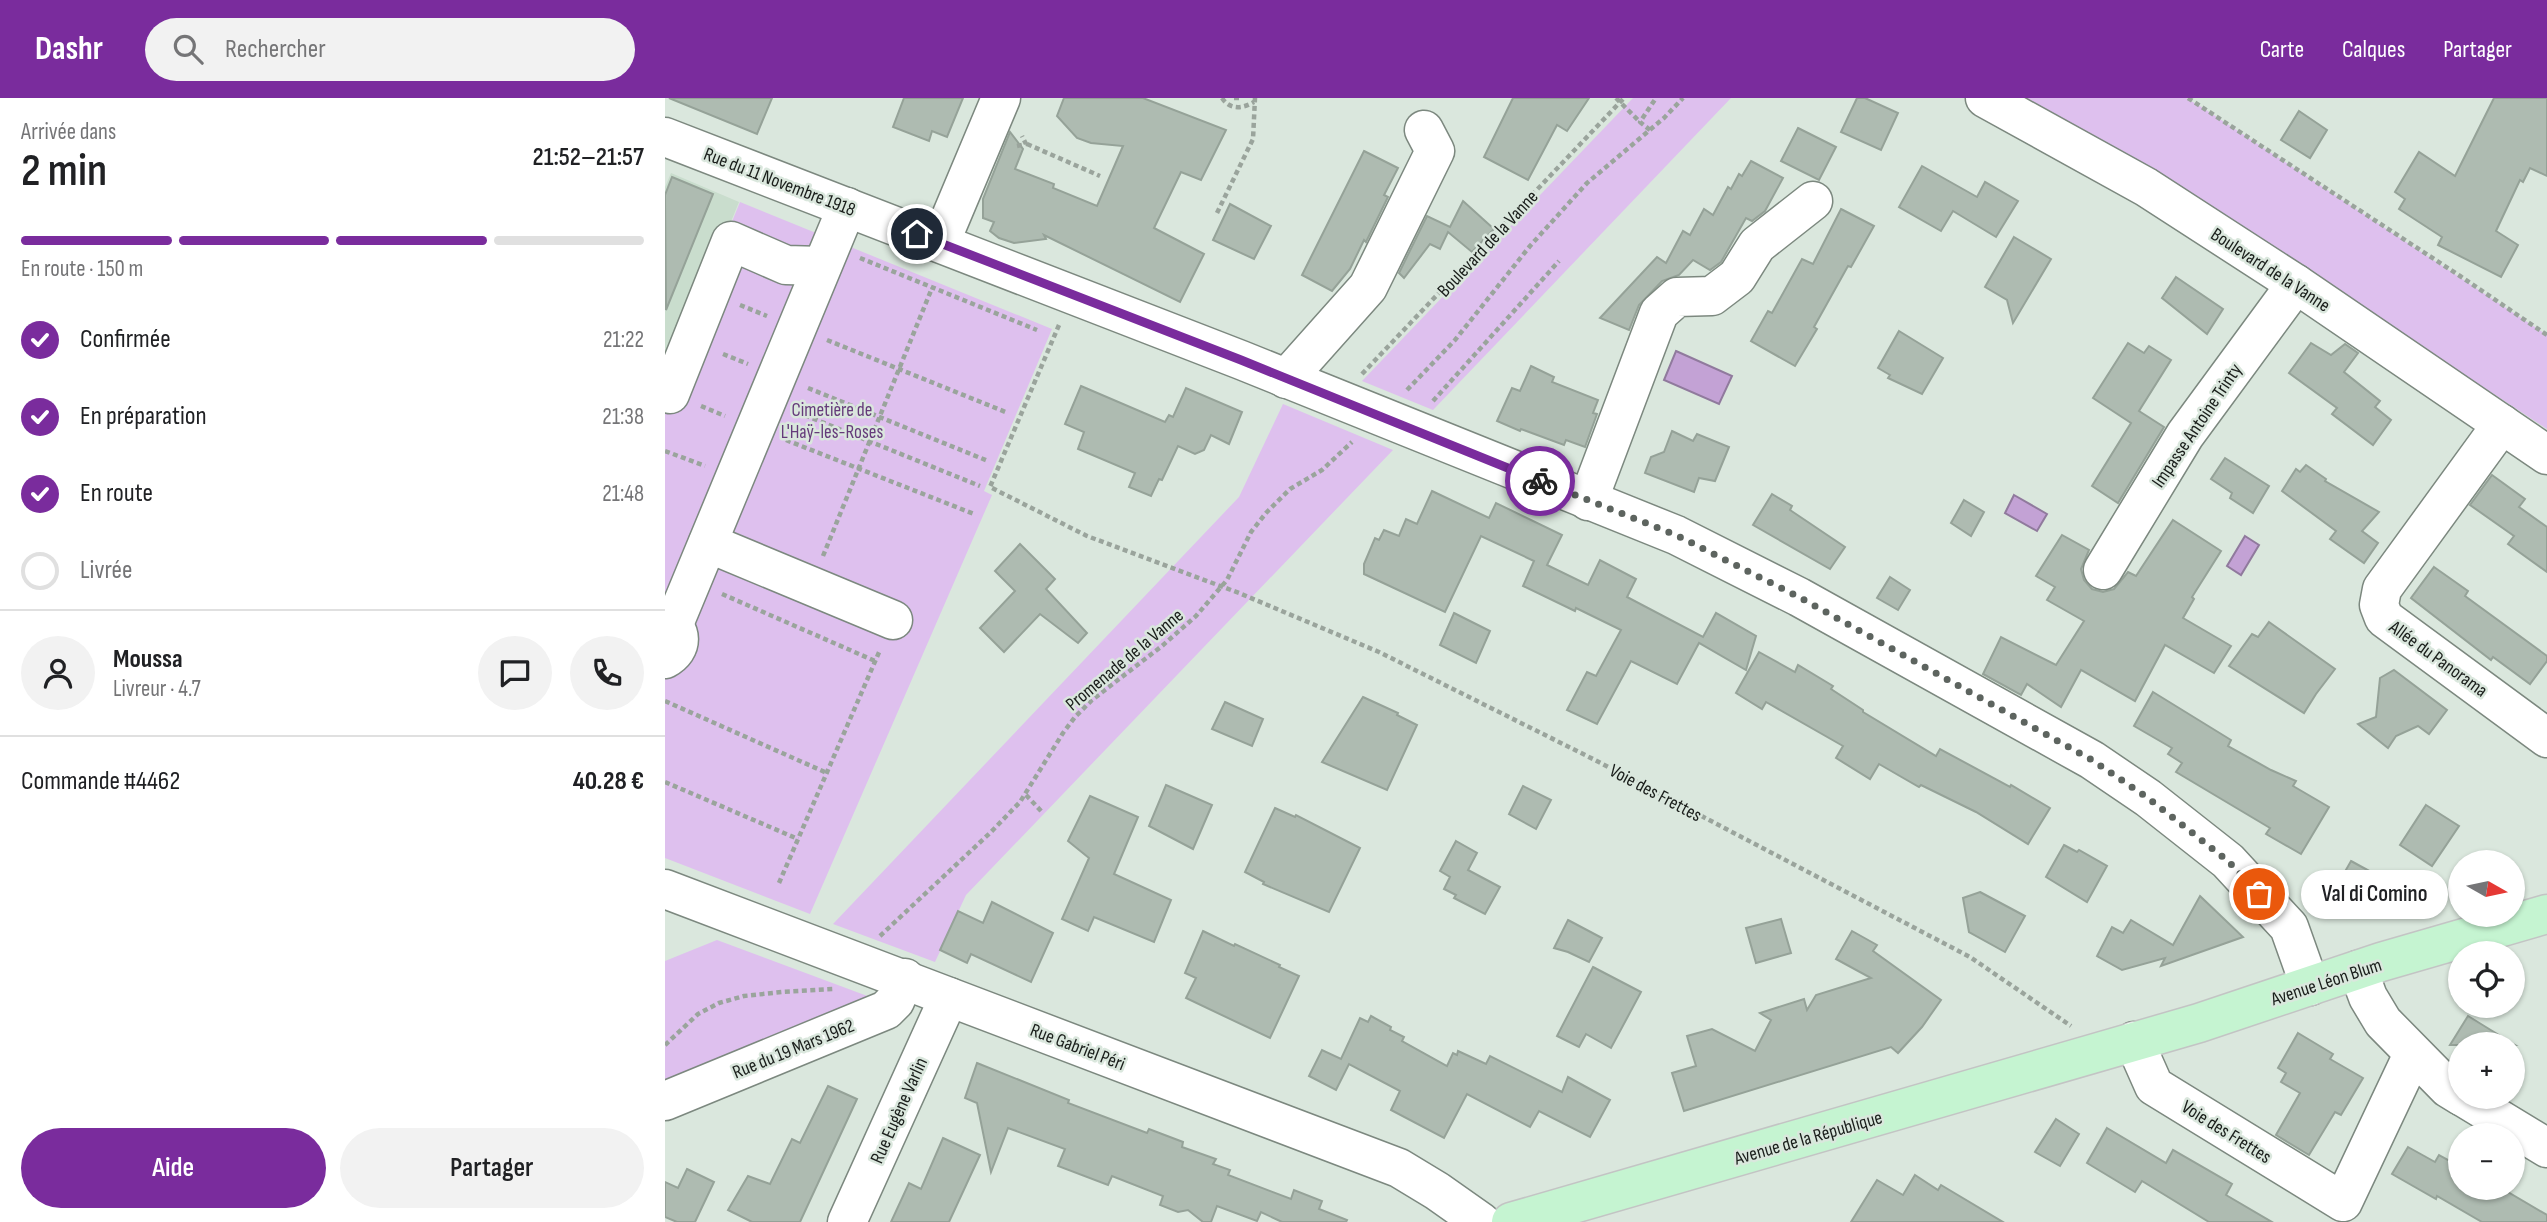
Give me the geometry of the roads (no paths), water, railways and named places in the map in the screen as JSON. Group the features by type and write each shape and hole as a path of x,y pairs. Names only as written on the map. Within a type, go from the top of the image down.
{"main road":[{"name":"Avenue Léon Blum","path":"2105,1039 2199,1023 2358,970 2547,914"},
{"name":"Avenue de la République","path":"1511,1222 1887,1114 2105,1039"}],"street":[{"path":"940,243 1001,98"},
{"name":"Boulevard de la Vanne","path":"1985,98 2146,187 2296,284 2547,454"},
{"path":"1286,379 1373,280 1435,151 1425,130"},
{"name":"Rue du 11 Novembre 1918","path":"665,136 1676,535 1799,597 2068,746 2148,798 2228,861 2289,928 2310,986"},
{"path":"1588,501 1659,313 1677,297 1712,296 1737,276 1757,245 1812,201"},
{"path":"668,634 847,207"},
{"path":"670,394 731,242 786,265 826,256"},
{"name":"Impasse Antoine Trinty","path":"2103,570 2185,435 2296,284"},
{"name":"Allée du Panorama","path":"2502,424 2382,589 2379,605 2384,618 2547,738"},
{"path":"708,543 893,620"},
{"name":"Rue Gabriel Péri","path":"665,888 1399,1168 1481,1222"},
{"path":"2358,970 2368,997 2383,1022 2448,1088"},
{"name":"Rue du 19 Mars 1962","path":"665,1101 886,1010 895,1002 905,978"},
{"name":"Rue Eugène Varlin","path":"847,1222 949,997"},
{"name":"Voie des Frettes","path":"2105,1039 2154,1086 2343,1202 2413,1054"},
{"path":"2483,1109 2547,1148"}],"place":[{"name":"Val di Comino","path":"2259,894"}],"park label":[{"name":"Cimetière de L'Haÿ-les-Roses","path":"832,420"}]}
